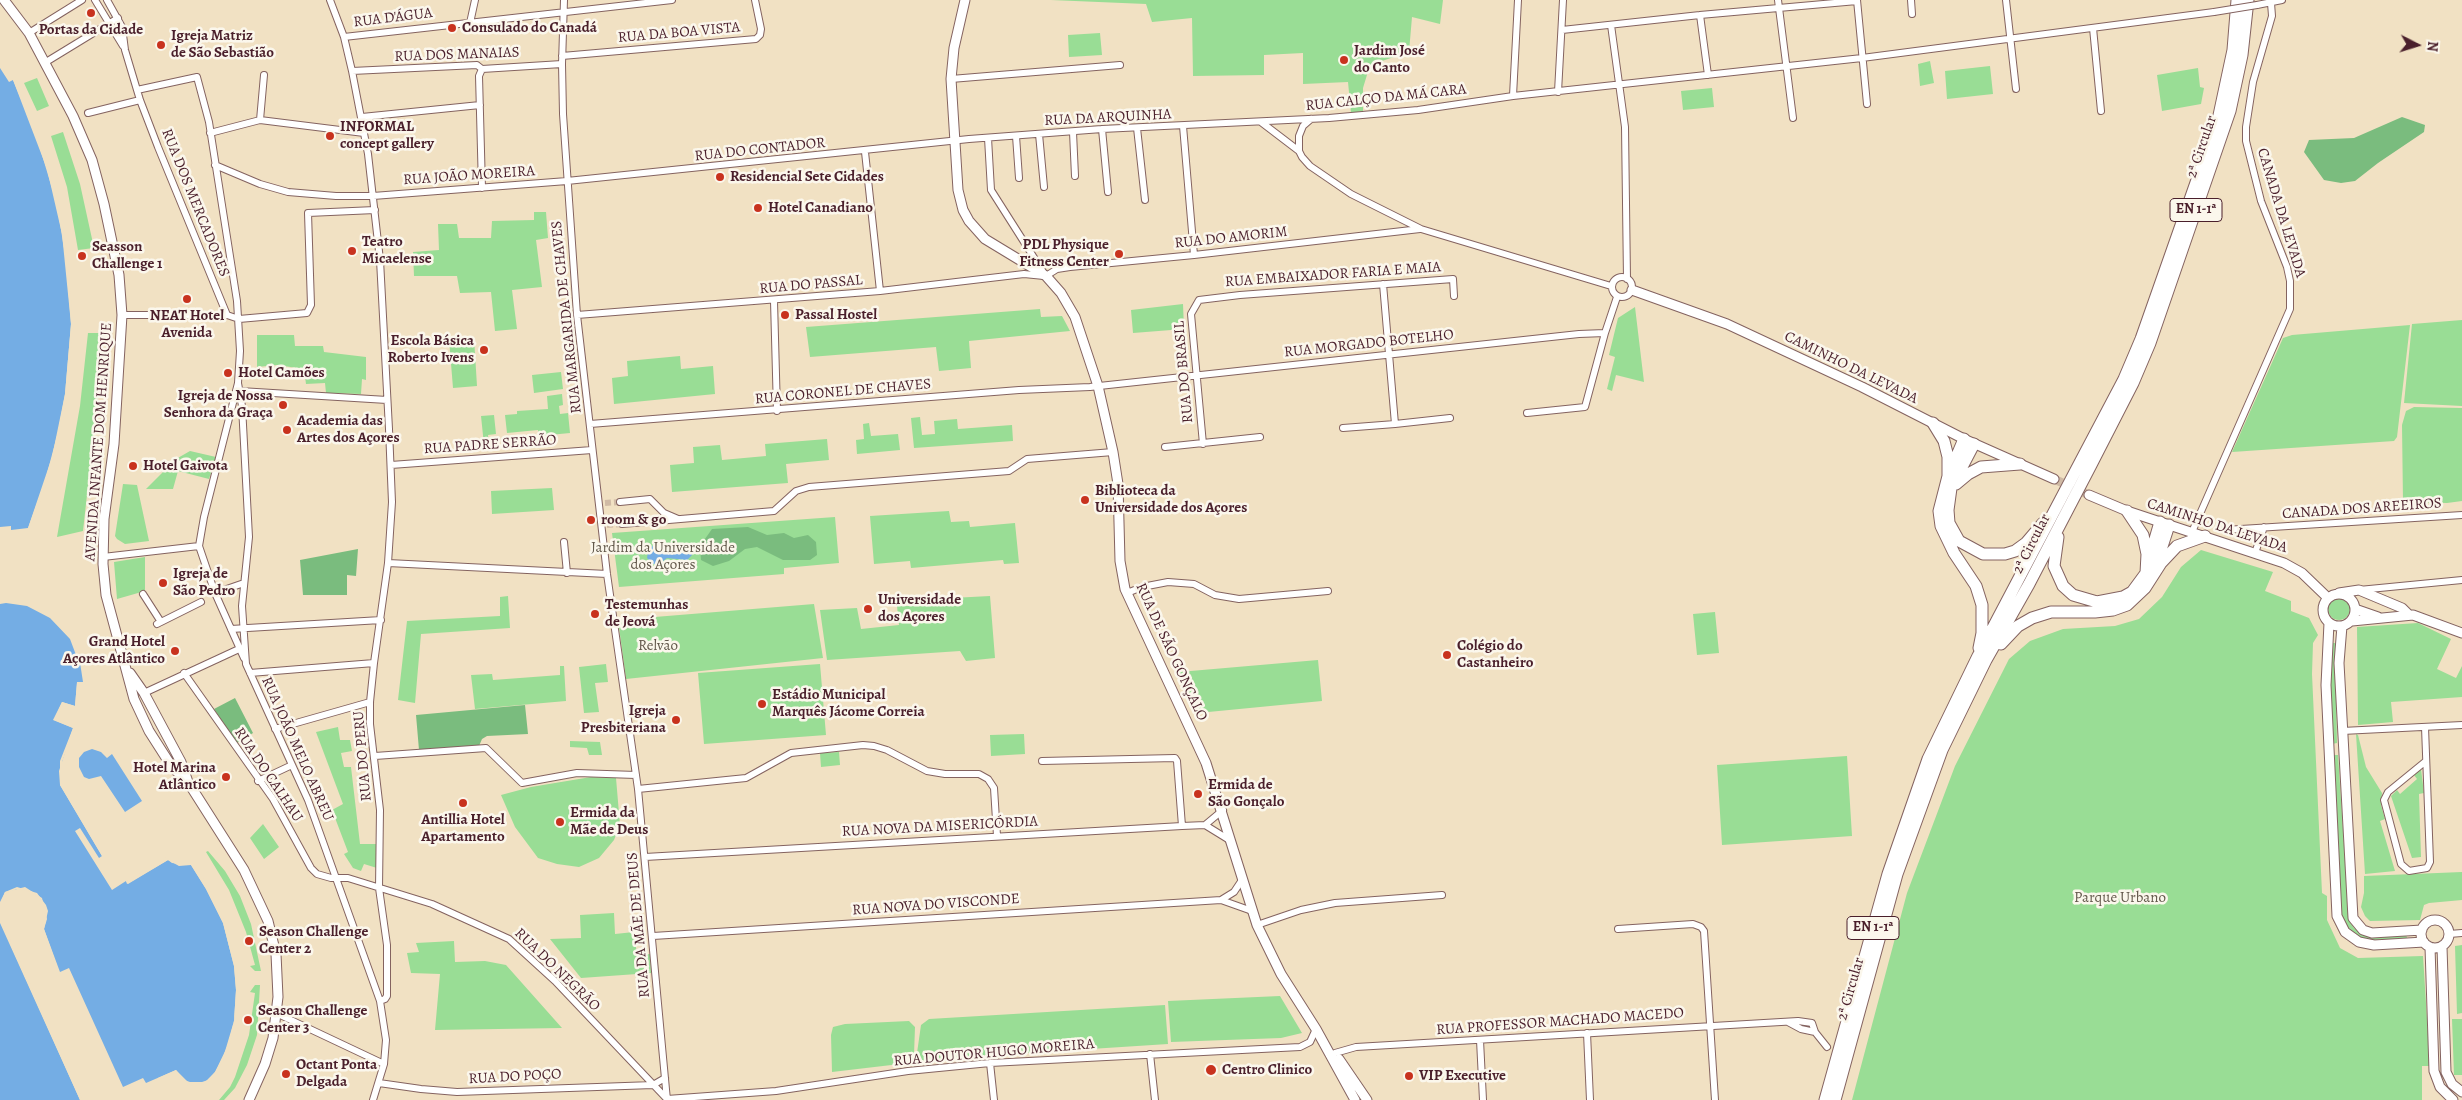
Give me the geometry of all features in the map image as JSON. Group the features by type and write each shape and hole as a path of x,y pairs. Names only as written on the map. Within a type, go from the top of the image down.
{"highway":[{"name":"2ª Circular","path":"1825,1100 1888,874 1928,758 1982,658 2029,584 2063,506 2131,363 2187,212 2218,120 2234,50 2237,0"},
{"name":"2ª Circular","path":"2063,506 2133,383 2163,307 2230,111 2252,3"},
{"path":"1933,424 1947,448 1948,476 1939,511 1941,526 1946,538 1976,586 1982,605 1982,658"},
{"path":"1969,441 1951,488 1948,510 1953,532 1966,547 1983,554 2005,554 2015,551 2063,506"},
{"path":"1948,476 1969,441"},
{"path":"1951,488 1968,474 1981,467 2020,464"},
{"path":"2063,506 2054,566 2064,586 2073,595 2097,602 2110,601 2132,592 2177,546 2205,536"},
{"path":"2128,511 2147,545 2149,574"},
{"path":"1982,658 2032,618 2051,612 2113,610 2137,598 2149,574 2164,523"},
{"name":"2ª Circular","path":"1835,1100 1897,874 1919,808 1982,658"}],"main road":[{"name":"AVENIDA INFANTE DOM HENRIQUE","path":"4,0 29,33 46,62 92,160 119,275 122,315 118,398 104,519 103,557 110,618 127,669 134,699 149,731 172,767 188,782"},
{"name":"RUA DE SÃO GONÇALO","path":"965,0 954,48 951,79 958,190 963,210 969,221 985,239 1046,276 1060,293 1075,317 1098,386 1113,452 1118,484 1120,561 1127,593 1194,733 1222,810 1257,925 1281,974 1316,1030 1355,1100"},
{"name":"CAMINHO DA LEVADA","path":"1632,290 1727,324 1862,387 1933,424 2054,479"},
{"name":"CAMINHO DA LEVADA","path":"2089,494 2128,511 2255,553 2296,569 2328,598"},
{"path":"2352,599 2359,590"},
{"path":"2409,615 2402,608 2359,590 2337,594 2328,598 2323,611 2328,623 2326,685 2337,916 2340,924 2352,938 2366,944 2442,947 2447,943 2449,934 2443,923 2435,920 2427,923 2422,930"},
{"path":"2337,594 2352,599"},
{"path":"2352,599 2355,609 2352,620"},
{"path":"2355,609 2383,618"},
{"path":"2328,623 2342,626 2352,620 2409,615 2424,618 2462,633"},
{"path":"2342,626 2339,662 2353,918 2363,930 2372,933 2422,930"},
{"name":"AVENIDA INFANTE DOM HENRIQUE","path":"127,669 144,693 181,762 188,782"},
{"path":"188,782 244,870 268,922 276,954 278,997 272,1043 249,1100"},
{"path":"2422,930 2427,945 2434,1071 2440,1087 2453,1100"},
{"path":"2442,947 2446,1072 2452,1084 2462,1092"},
{"name":"RUA DE SÃO GONÇALO","path":"1316,1030 1335,1053 1367,1100"}],"street":[{"path":"29,33 82,0"},
{"path":"95,0 125,50"},
{"path":"107,0 122,28 125,50"},
{"name":"RUA DO PERU","path":"330,0 344,37 352,71 362,118 375,210 391,465 392,502 388,562 370,702 370,724 380,810 379,888 387,945 386,996 385,999 380,1001"},
{"path":"470,23 476,0"},
{"name":"RUA MARGARIDA DE CHAVES","path":"564,0 562,64 567,182 577,315 592,450"},
{"name":"RUA D'ÁGUA","path":"344,37 672,0"},
{"name":"RUA DA BOA VISTA","path":"562,56 756,39 760,35 761,28 755,0"},
{"path":"1513,96 1518,0"},
{"path":"1558,92 1563,0"},
{"path":"1778,0 1792,118"},
{"path":"1562,30 1779,8 1817,2 1857,0 1867,104"},
{"path":"1911,0 1912,14"},
{"path":"2006,0 2016,89"},
{"name":"RUA CALÇO DA MÁ CARA","path":"1261,122 1418,110 1513,96 1619,86 1862,58 2214,12 2252,3 2271,4 2282,0"},
{"name":"CANADA DA LEVADA","path":"2192,532 2290,309 2290,281 2287,267 2261,200 2246,141 2246,127 2254,82 2272,16 2271,4"},
{"path":"1700,15 1708,75"},
{"path":"46,62 118,18"},
{"path":"1611,25 1624,127 1627,278 1632,285 1632,290 1626,297 1617,297"},
{"path":"2093,28 2101,111"},
{"name":"RUA DOS MERCADORES","path":"125,50 140,100 227,315"},
{"name":"RUA DOS MANAIAS","path":"352,71 477,65 482,69 562,64"},
{"path":"951,79 1120,64"},
{"path":"482,69 479,76 482,188"},
{"path":"260,120 264,75"},
{"path":"137,90 196,77 210,133 239,319 240,351 239,387 232,406 204,516 200,546 214,593 246,664"},
{"path":"88,113 140,100"},
{"path":"362,118 480,105"},
{"path":"1299,150 1299,136 1303,126 1311,119"},
{"path":"210,133 260,120 364,132"},
{"path":"1261,122 1299,150 1310,166 1332,182 1351,194 1421,228 1611,286"},
{"name":"RUA DA ARQUINHA","path":"956,141 1102,129 1261,122"},
{"path":"1183,126 1194,255"},
{"path":"1137,128 1144,200"},
{"path":"1102,129 1108,192"},
{"path":"1073,132 1076,176"},
{"path":"1039,134 1044,187"},
{"path":"1016,136 1019,178"},
{"name":"RUA DE SÃO GONÇALO","path":"988,138 991,190 1046,276"},
{"name":"RUA DO CONTADOR","path":"567,182 956,141"},
{"path":"865,152 880,291"},
{"name":"RUA JOÃO MOREIRA","path":"214,162 260,184 288,192 373,196 567,182"},
{"path":"122,315 227,315 239,319 307,313 311,305 308,213 375,210"},
{"name":"RUA DO AMORIM","path":"1046,276 1057,269 1070,266 1194,255 1421,228"},
{"path":"1020,260 1028,250"},
{"name":"RUA DO PASSAL","path":"577,315 774,301 1024,274 1046,276"},
{"path":"1611,286 1618,278 1627,278"},
{"name":"RUA EMBAIXADOR FARIA E MAIA","path":"1199,300 1224,296 1453,279 1454,296"},
{"path":"1383,284 1395,424"},
{"path":"1611,286 1617,297"},
{"path":"1527,413 1585,407 1617,297"},
{"name":"RUA DO BRASIL","path":"1199,300 1191,314 1203,444"},
{"path":"774,301 778,411"},
{"name":"RUA MORGADO BOTELHO","path":"1098,386 1579,334 1605,333"},
{"name":"RUA CORONEL DE CHAVES","path":"590,424 778,411 1019,390 1098,386"},
{"path":"239,387 387,400"},
{"name":"RUA JOÃO MELO ABREU","path":"239,387 242,406 249,537 244,583 243,628 246,664 308,800 380,1001"},
{"path":"232,406 238,403 242,406"},
{"path":"1343,428 1450,418"},
{"name":"RUA DO BRASIL","path":"1165,447 1260,437"},
{"name":"RUA PADRE SERRÃO","path":"391,465 592,450"},
{"name":"RUA DA MÃE DE DEUS","path":"592,450 602,504 607,574 638,788 667,1100"},
{"path":"622,524 774,511 796,491 809,487 1010,470 1027,459 1113,452"},
{"path":"620,502 650,499 668,516 682,520"},
{"name":"CANADA DOS AREEIROS","path":"2224,530 2462,515"},
{"name":"CANADA DOS AREEIROS","path":"2255,553 2264,527"},
{"path":"564,542 567,572"},
{"path":"103,557 200,546"},
{"path":"388,562 607,574"},
{"path":"2359,590 2462,580"},
{"path":"1127,593 1142,587 1168,582 1194,584 1215,595 1239,599 1328,590"},
{"path":"214,593 244,583"},
{"path":"143,594 159,623 201,602"},
{"path":"231,629 381,620"},
{"path":"144,693 239,649"},
{"path":"250,673 374,663"},
{"name":"RUA DO CALHAU","path":"184,673 258,781 273,799 311,868 317,874 337,878"},
{"path":"275,729 370,702"},
{"path":"2342,731 2462,725"},
{"path":"2425,727 2430,856 2427,868 2409,871 2404,868 2384,807 2384,800 2388,792 2426,761"},
{"path":"638,788 746,778 791,753 863,745 874,746 886,750 927,771 944,774 979,774 988,779 994,788 997,836"},
{"path":"374,756 486,748 522,783 577,773 636,775"},
{"path":"1042,761 1175,758 1177,761 1182,826"},
{"path":"258,781 292,764"},
{"path":"1222,810 1205,825 1231,841"},
{"name":"RUA NOVA DA MISERICÓRDIA","path":"645,858 1205,825"},
{"name":"RUA DO NEGRÃO","path":"337,878 348,878 432,904 515,943 555,981 667,1100"},
{"path":"1221,900 1234,892 1242,880"},
{"path":"1257,925 1301,910 1335,903 1442,895"},
{"name":"RUA NOVA DO VISCONDE","path":"652,936 1221,900 1252,911"},
{"path":"1618,929 1693,924 1704,931 1715,1100"},
{"path":"2449,934 2462,933"},
{"path":"373,1100 384,1064 386,1040 380,1001"},
{"path":"276,1013 384,1064"},
{"name":"RUA PROFESSOR MACHADO MACEDO","path":"1335,1053 1356,1047 1711,1025 1809,1021 1827,1047"},
{"name":"RUA PROFESSOR MACHADO MACEDO","path":"1788,1022 1801,1029 1815,1032"},
{"name":"RUA DOUTOR HUGO MOREIRA","path":"667,1100 776,1091 908,1071 990,1063 1300,1047 1310,1042 1316,1030"},
{"path":"1588,1033 1590,1100"},
{"path":"1480,1040 1484,1100"},
{"path":"1150,1054 1155,1100"},
{"path":"990,1063 994,1100"},
{"path":"652,1085 665,1078"},
{"name":"RUA DO POÇO","path":"379,1083 421,1090 457,1092 652,1085"}],"green space":[{"name":"Jardim José do Canto","path":"1051,0 1443,0 1440,24 1412,17 1409,52 1370,65 1363,88 1363,111 1351,113 1348,82 1303,84 1303,53 1264,55 1264,75 1193,76 1192,18 1152,22 1146,4"},
{"path":"1100,33 1102,55 1069,57 1068,35"},
{"path":"1930,61 1934,83 1920,86 1918,64"},
{"path":"1990,66 1993,94 1947,99 1945,71"},
{"path":"2198,68 2200,87 2204,88 2201,104 2162,111 2157,75"},
{"path":"37,78 49,106 37,111 24,83"},
{"path":"1712,88 1714,107 1683,110 1681,91"},
{"path":"2402,117 2425,125 2424,132 2355,181 2341,183 2324,180 2304,152 2309,140 2354,138"},
{"path":"63,132 80,184 94,248 78,250 67,187 51,136"},
{"path":"534,212 546,212 548,238 536,240 542,287 512,290 517,329 495,331 491,292 460,293 457,276 414,276 413,252 439,250 438,224 457,224 459,238 491,238 492,221 534,220"},
{"path":"1183,304 1184,329 1133,333 1131,310"},
{"path":"1635,307 1644,382 1616,375 1612,391 1607,389 1615,357 1609,355 1618,318"},
{"path":"1040,309 1041,317 1062,316 1070,331 969,341 971,368 939,371 936,347 810,357 806,327"},
{"path":"2462,320 2462,406 2404,403 2412,324"},
{"path":"2410,325 2397,437 2394,441 2232,452 2283,338 2292,335"},
{"path":"88,333 102,333 102,359 83,531 57,537 80,406"},
{"path":"257,335 294,335 295,346 323,346 324,352 366,357 366,380 362,379 361,394 326,393 325,383 306,384 304,369 277,365 257,367"},
{"path":"474,338 477,386 453,388 449,339"},
{"path":"680,356 681,369 713,366 715,394 614,404 612,378 628,376 627,361"},
{"path":"561,372 563,389 534,393 532,375"},
{"path":"562,394 563,405 559,406 560,414 568,413 570,433 539,436 538,430 507,433 505,415 517,414 517,411 548,409 547,396"},
{"path":"2414,407 2462,408 2462,501 2447,503 2403,502 2402,425 2406,411"},
{"path":"494,415 496,434 488,435 489,444 484,445 481,416"},
{"path":"920,417 922,435 935,434 934,421 957,419 958,429 1012,425 1013,441 914,448 911,418"},
{"path":"869,423 871,436 898,434 900,450 857,454 856,440 864,439 863,424"},
{"path":"827,439 829,460 786,464 788,483 672,492 670,465 694,463 693,447 720,445 722,460 766,456 765,444"},
{"path":"190,451 216,457 209,479 178,471 173,489 146,489 176,459"},
{"path":"123,484 137,485 149,541 125,544 115,536"},
{"path":"552,488 554,510 492,514 491,491"},
{"path":"949,511 951,522 969,521 970,527 1015,523 1019,563 1004,564 1003,560 911,568 910,561 874,564 870,516"},
{"name":"Jardim da Universidade dos Açores","path":"835,517 839,563 784,568 784,574 619,587 612,533"},
{"path":"748,527 767,535 784,533 794,538 808,535 816,542 817,555 810,560 783,560 757,547 745,549 729,561 713,566 701,560 700,546 712,529"},
{"path":"358,549 356,576 347,575 347,595 303,595 300,560"},
{"name":"Parque Urbano","path":"2201,550 2273,572 2265,591 2291,601 2291,611 2309,618 2318,635 2313,643 2312,674 2322,893 2327,896 2327,920 2340,948 2358,958 2423,956 2430,1066 2422,1066 2422,1100 1852,1100 1907,893 1955,766 2009,659 2030,641 2063,629 2115,626 2139,619 2162,597 2181,567"},
{"path":"145,557 145,591 117,599 114,562"},
{"path":"508,596 510,628 421,634 415,703 398,700 407,621 500,616 500,597"},
{"path":"990,596 995,658 966,661 960,651 827,660 820,610 857,608 861,629 899,625 897,606 914,606 914,600"},
{"path":"2339,598 2347,601 2350,609 2347,617 2339,620 2331,617 2328,609 2331,601"},
{"name":"Relvão","path":"814,604 823,658 626,679 618,620"},
{"path":"1715,612 1719,653 1697,655 1693,614"},
{"path":"2418,623 2451,639 2437,669 2456,678 2462,666 2462,697 2391,702 2393,722 2358,725 2357,627"},
{"path":"2330,643 2335,643 2337,743 2332,744"},
{"path":"1318,660 1322,701 1198,713 1179,672"},
{"path":"606,664 608,682 595,683 599,712 584,713 579,667"},
{"name":"Estádio Municipal Marquês Jácome Correia","path":"820,664 826,735 704,744 698,673"},
{"path":"560,666 564,666 566,701 475,709 471,675 492,674 493,680 560,675"},
{"path":"235,698 253,733 237,743 214,709"},
{"path":"525,705 528,734 487,736 482,739 479,746 419,750 416,715"},
{"path":"338,727 340,740 350,740 352,751 341,753 344,767 351,767 360,844 376,844 377,868 364,864 361,871 353,868 344,854 348,852 332,810 343,804 316,732"},
{"path":"1024,734 1025,754 991,756 990,735"},
{"path":"2356,734 2358,735 2366,767 2382,793 2381,805 2385,819 2380,821 2395,871 2365,874"},
{"path":"570,741 600,742 602,755 589,755 587,748 570,747"},
{"path":"839,752 840,765 821,767 820,753"},
{"path":"2332,755 2338,755 2349,920 2354,928 2367,936 2406,934 2407,938 2373,940 2358,938 2350,933 2341,919"},
{"path":"1847,756 1852,836 1722,845 1717,765"},
{"path":"2421,769 2424,793 2419,794 2421,857 2412,858 2391,796 2397,790 2400,794 2417,779 2414,775"},
{"path":"591,777 616,778 620,825 614,840 599,858 579,867 557,864 538,858 515,827 501,795 531,787"},
{"path":"263,824 279,847 264,859 250,838"},
{"path":"208,851 225,871 240,896 251,924 261,971 255,971 250,966 255,965 246,932 229,890 206,852"},
{"path":"2462,872 2462,900 2424,905 2420,920 2370,921 2365,916 2361,907 2364,893 2364,876"},
{"path":"614,913 615,934 634,932 637,955 650,954 651,973 581,978 550,939 581,938 580,915"},
{"path":"454,941 455,962 485,961 506,965 562,1028 435,1030 440,974 411,973 407,953 419,952 416,943"},
{"path":"2462,945 2462,1013 2457,1014 2455,946"},
{"path":"255,985 260,985 257,1035 247,1065 235,1088 224,1100 219,1100 230,1087 235,1077 249,1035 255,993 250,992"},
{"path":"1280,996 1302,1033 1281,1038 1171,1042 1168,1001"},
{"path":"1165,1005 1168,1044 951,1058 832,1072 831,1035 833,1027 845,1024 909,1021 915,1027 914,1055 917,1053 921,1025 929,1019"},
{"path":"2452,1019 2462,1019 2462,1075 2454,1075"}],"water":[{"path":"0,68 9,82 13,80 47,169 62,234 71,324 65,394 52,457 28,528 11,530 11,526 0,527"},
{"path":"654,544 686,548 692,550 692,555 687,560 667,558 659,564 653,564 647,558 648,552"},
{"path":"0,604 27,606 50,618 70,639 76,655 73,656 74,658 79,656 83,682 77,683 75,706 62,702 54,720 73,728 59,771 60,785 102,856 99,858 80,828 75,831 112,890 126,881 128,884 168,860 172,863 191,865 206,889 223,923 234,966 236,990 234,1021 223,1058 215,1072 205,1082 188,1082 176,1070 146,1083 143,1078 123,1087 69,968 60,972 44,929 47,919 42,898 25,887 5,892 0,902"},
{"path":"92,749 101,752 107,758 112,754 142,801 125,812 101,776 89,779 84,777 79,767 79,758 84,752"},
{"path":"0,923 80,1100 0,1100"}],"pier":[{"path":"15,79 39,135 60,205 68,261 73,324 68,394 60,433 47,482 31,527 28,528 45,481 58,432 65,394 71,324 66,261 57,205 36,135 13,80"},
{"path":"77,682 86,682 84,685 79,685 77,707 75,709 63,705 57,719 75,727 62,762 62,784 104,854 102,856 60,785 60,761 73,728 53,720 62,702 75,706"},
{"path":"167,857 179,863 193,863 209,888 225,922 237,966 238,999 230,1045 217,1074 201,1086 187,1085 175,1073 159,1080 158,1078 176,1070 184,1080 196,1084 208,1080 215,1072 228,1045 234,1021 236,990 234,966 223,923 206,889 191,865 179,866 168,860 127,884 126,881"},
{"path":"17,887 37,893 46,905 48,911 44,929 57,966 55,967 41,929 45,912 40,899 30,892 17,889 7,893 0,905 5,892"},
{"path":"0,921 2,922 83,1100 80,1100"}],"tunnel":[{"path":"2054,479 2089,495"},
{"path":"605,503 620,502"},
{"path":"607,525 622,524"}],"place":[{"name":"Portas da Cidade","path":"91,13"},
{"name":"Consulado do Canadá","path":"452,28"},
{"name":"Igreja Matriz de São Sebastião","path":"161,45"},
{"name":"Jardim José do Canto","path":"1344,60"},
{"name":"INFORMAL concept gallery","path":"330,136"},
{"name":"Residencial Sete Cidades","path":"720,177"},
{"name":"Hotel Canadiano","path":"758,208"},
{"name":"Teatro Micaelense","path":"352,251"},
{"name":"PDL Physique Fitness Center","path":"1119,254"},
{"name":"Seasson Challenge 1","path":"82,256"},
{"name":"NEAT Hotel Avenida","path":"187,299"},
{"name":"Passal Hostel","path":"785,315"},
{"name":"Escola Básica Roberto Ivens","path":"484,350"},
{"name":"Hotel Camões","path":"228,373"},
{"name":"Igreja de Nossa Senhora da Graça","path":"283,405"},
{"name":"Academia das Artes dos Açores","path":"287,430"},
{"name":"Hotel Gaivota","path":"133,466"},
{"name":"Biblioteca da Universidade dos Açores","path":"1085,500"},
{"name":"room & go","path":"591,520"},
{"name":"Igreja de São Pedro","path":"163,583"},
{"name":"Universidade dos Açores","path":"868,609"},
{"name":"Testemunhas de Jeová","path":"595,614"},
{"name":"Grand Hotel Açores Atlântico","path":"175,651"},
{"name":"Colégio do Castanheiro","path":"1447,655"},
{"name":"Estádio Municipal Marquês Jácome Correia","path":"762,704"},
{"name":"Igreja Presbiteriana","path":"676,720"},
{"name":"Hotel Marina Atlântico","path":"226,777"},
{"name":"Ermida de São Gonçalo","path":"1198,794"},
{"name":"Antillia Hotel Apartamento","path":"463,803"},
{"name":"Ermida da Mãe de Deus","path":"560,822"},
{"name":"Season Challenge Center 2","path":"249,941"},
{"name":"Season Challenge Center 3","path":"248,1020"},
{"name":"Centro Clinico","path":"1211,1070"},
{"name":"Octant Ponta Delgada","path":"286,1074"},
{"name":"VIP Executive","path":"1409,1076"}]}
